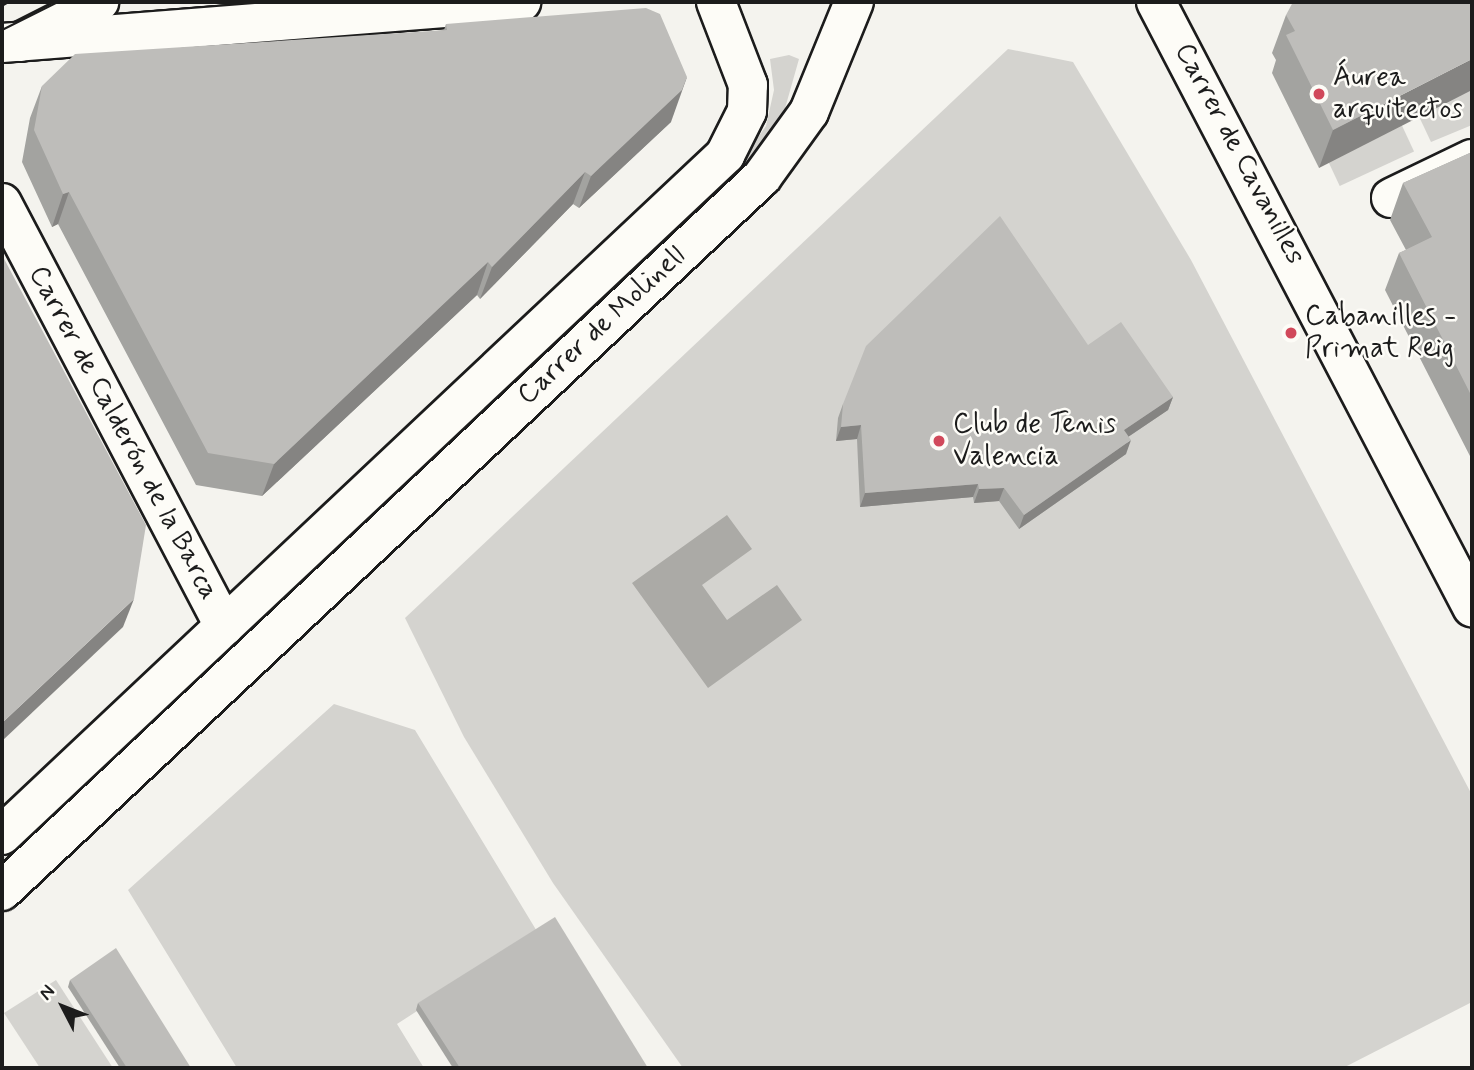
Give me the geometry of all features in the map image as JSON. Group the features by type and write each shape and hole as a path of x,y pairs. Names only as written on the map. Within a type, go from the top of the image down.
{"street":[{"path":"8,45 99,2"},
{"path":"8,45 521,2"},
{"name":"Carrer de Molinell","path":"2,835 725,155 747,111 748,85 716,2"},
{"name":"Carrer de Molinell","path":"2,891 296,611 762,177 809,112 853,2"},
{"name":"Carrer de Cavanilles","path":"1156,2 1472,607"},
{"path":"1391,198 1472,159"},
{"name":"Carrer de Calderón de la Barca","path":"2,203 224,626"},
{"path":"269,583 296,611"},
{"path":"178,669 205,698"}],"shaded area":[{"name":"Club de Tenis Valencia","path":"1008,49 1073,62 1191,260 1472,795 1472,1002 1343,1068 683,1068 553,883 464,737 405,618"},
{"path":"789,55 799,59 780,126 749,176 738,166 766,126 774,90 770,59"},
{"path":"1472,79 1472,125 1431,142 1415,108"},
{"path":"1398,117 1414,151 1340,186 1324,152"},
{"path":"696,208 704,216 327,564 327,556"},
{"path":"727,515 752,549 702,585 727,620 777,585 802,620 708,688 632,583"},
{"path":"334,704 415,730 538,933 397,1024 424,1068 237,1068 128,890"},
{"path":"109,758 117,766 2,876 2,859"},
{"path":"56,980 113,1068 40,1068 4,1013"}],"building":[{"path":"1293,2 1472,2 1472,59 1333,130 1286,35 1295,31 1286,15"},
{"path":"646,8 660,14 687,77 682,90 591,176 585,172 492,267 488,262 274,464 208,453 69,192 63,194 34,130 42,86 75,54 447,30 446,24"},
{"path":"1472,152 1472,397 1399,253 1432,237 1403,183"},
{"path":"1000,216 1088,345 1121,322 1173,397 1124,430 1131,440 1024,515 1004,488 979,489 978,484 865,493 861,425 841,427 843,404 866,346"},
{"path":"2,255 146,525 134,599 2,723"},
{"path":"555,917 648,1068 460,1068 418,1003"},
{"path":"116,948 191,1068 127,1068 70,980"}],"tram line":[{"path":"2,6 9,2"},
{"path":"2,30 58,2"}],"place":[{"name":"Áurea arquitectos","path":"1319,94"},
{"name":"Cabanilles - Primat Reig","path":"1291,333"},
{"name":"Club de Tenis Valencia","path":"939,441"}]}
